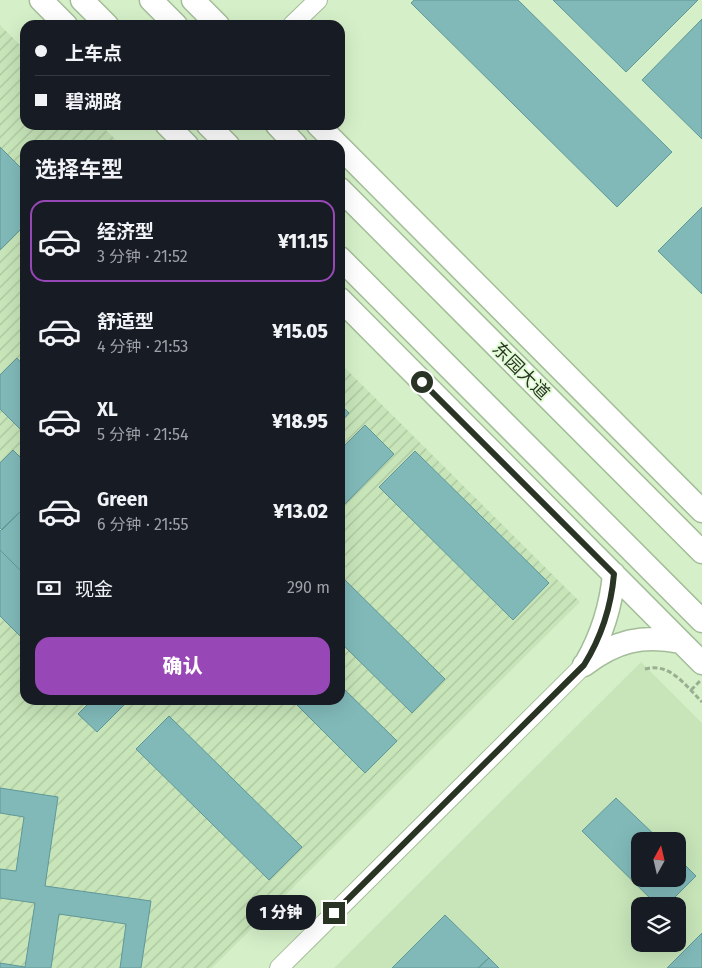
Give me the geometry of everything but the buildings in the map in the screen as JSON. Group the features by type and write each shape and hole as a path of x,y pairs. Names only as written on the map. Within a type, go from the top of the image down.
{"main road":[{"path":"41,0 61,20"},
{"path":"82,0 103,20"},
{"path":"151,0 171,20"},
{"path":"192,0 213,20"},
{"path":"172,130 182,140"},
{"path":"213,130 223,140"},
{"path":"281,130 291,140"},
{"path":"323,130 333,140"},
{"path":"345,152 702,511"},
{"name":"东园大道","path":"345,194 702,552"},
{"path":"345,263 702,621"},
{"path":"345,301 417,335"},
{"path":"345,304 702,663"},
{"path":"584,665 604,627 610,607 614,574"},
{"path":"584,665 606,650 634,640 658,638 681,642"}],"street":[{"path":"297,20 318,0"},
{"path":"279,968 584,665"}],"path":[{"path":"645,669 652,667 671,671 702,702"},
{"path":"691,690 702,679"}],"shaded area":[{"path":"0,25 20,45 20,130 106,130 116,140 20,140 20,705 345,705 345,368 580,602 212,968 0,968"},
{"path":"641,662 702,723 702,968 334,968"}],"route":[{"path":"334,913 584,665 604,627 610,607 614,574 422,382"}]}
